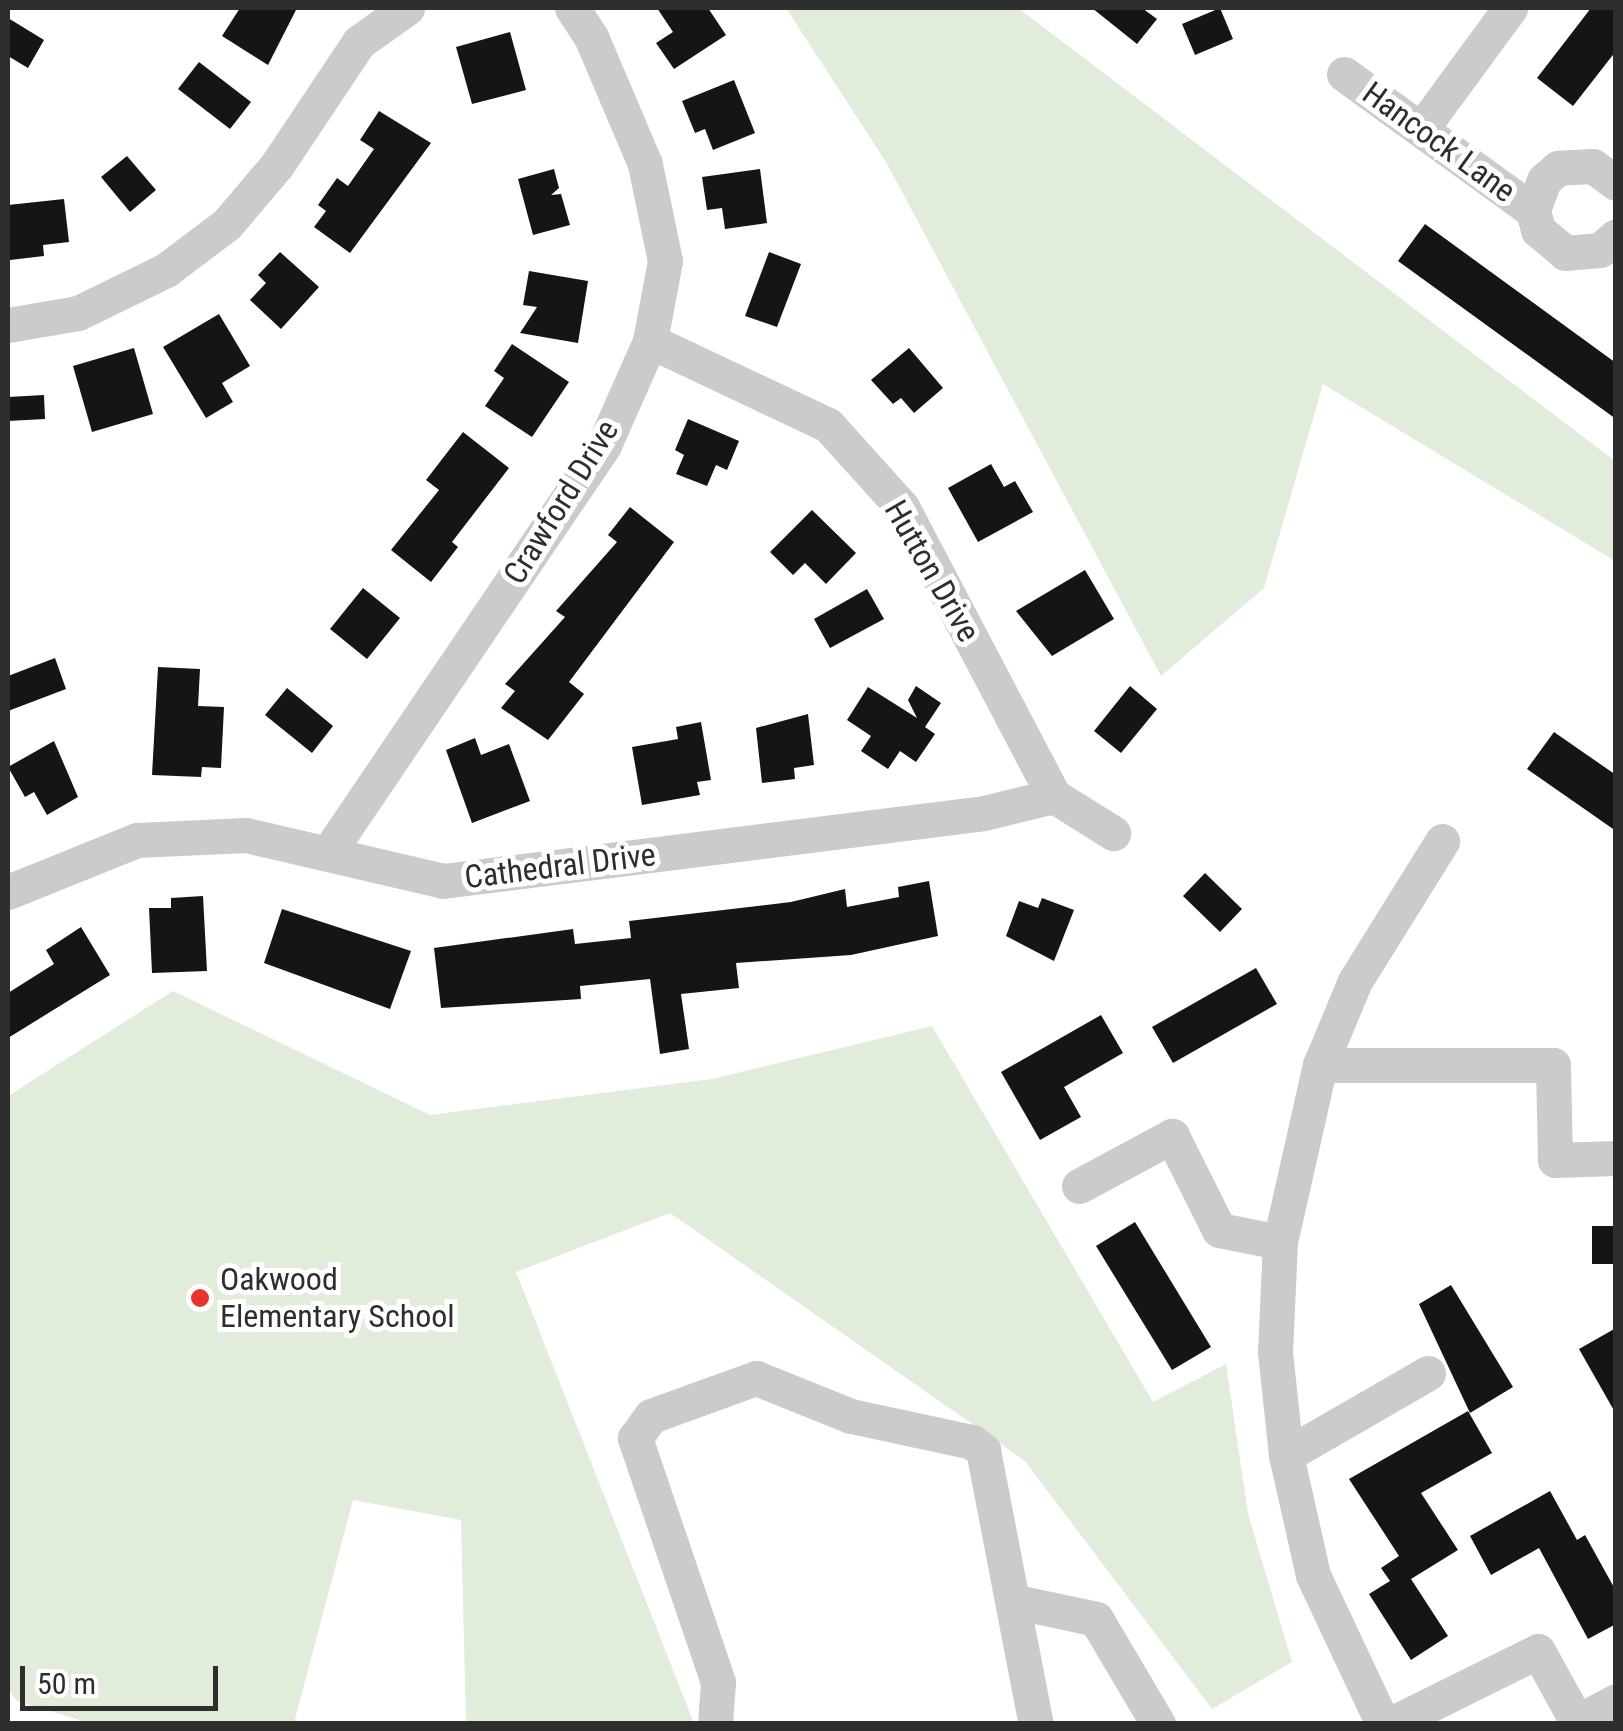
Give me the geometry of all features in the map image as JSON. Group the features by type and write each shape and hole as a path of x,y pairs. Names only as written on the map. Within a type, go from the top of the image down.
{"street":[{"path":"8,325 78,313 166,270 226,224 277,165 359,42 407,8"},
{"name":"Crawford Drive","path":"330,850 604,444 650,342 665,262 645,164 572,8"},
{"path":"1422,128 1510,8"},
{"name":"Hancock Lane","path":"1344,74 1533,211 1550,244 1583,255 1610,250"},
{"name":"Hancock Lane","path":"1533,211 1544,180 1558,168 1593,166 1613,174"},
{"name":"Hutton Drive","path":"650,342 828,425 902,506 1054,796"},
{"path":"1054,796 1113,832"},
{"name":"Cathedral Drive","path":"8,892 137,840 246,835 330,850 444,880 984,813 1054,796"},
{"path":"1383,1724 1313,1575 1286,1455 1274,1352 1280,1242 1320,1065 1355,981 1442,841"},
{"path":"1320,1065 1553,1065 1555,1160 1616,1158"},
{"path":"1079,1186 1172,1136 1219,1230 1280,1242"},
{"path":"1286,1455 1428,1373"},
{"path":"715,1724 718,1682 634,1450 651,1416 765,1379 852,1416 972,1442 990,1466 1036,1724"},
{"path":"1016,1602 1096,1619 1158,1724"},
{"path":"1391,1724 1538,1651 1577,1722 1616,1701"}],"green space":[{"path":"786,8 1018,8 1615,461 1615,561 1323,384 1264,588 1161,676 886,162"},
{"path":"173,991 430,1115 712,1079 932,1026 1153,1402 1226,1364 1248,1514 1292,1662 1212,1709 1025,1461 670,1213 516,1272 694,1723 466,1723 461,1520 353,1500 294,1723 89,1723 17,1701 8,1689 8,1096"}],"building":[{"path":"240,8 297,8 268,65 222,36"},
{"path":"657,8 708,8 726,35 674,69 656,43 673,32"},
{"path":"1092,8 1142,8 1157,19 1137,44"},
{"path":"1220,8 1233,39 1195,55 1182,24"},
{"path":"1591,8 1616,8 1616,51 1573,106 1537,78"},
{"path":"8,18 44,40 28,68 8,56"},
{"path":"510,32 526,90 472,104 456,47"},
{"path":"199,62 251,102 230,129 178,89"},
{"path":"734,80 755,133 713,150 705,129 695,133 682,101"},
{"path":"379,111 431,143 350,253 314,227 326,211 318,205 337,178 348,186 374,149 360,140"},
{"path":"127,156 156,190 130,212 101,177"},
{"path":"554,169 559,188 551,195 561,194 570,225 533,235 518,179"},
{"path":"760,169 767,223 725,229 722,208 707,210 702,177"},
{"path":"64,199 69,242 43,245 44,256 10,260 8,205"},
{"path":"1425,224 1616,363 1616,419 1398,261"},
{"path":"280,252 319,287 281,329 250,300 266,283 258,275"},
{"path":"769,252 801,264 777,327 745,316"},
{"path":"529,271 588,281 578,343 520,333 537,307 523,305"},
{"path":"219,314 250,366 222,383 233,402 206,418 163,347"},
{"path":"512,344 569,382 532,437 485,406 504,378 494,371"},
{"path":"134,348 153,414 92,432 73,366"},
{"path":"909,348 943,388 914,413 901,398 893,404 871,380"},
{"path":"44,395 45,419 8,421 8,397"},
{"path":"688,419 739,441 727,470 716,465 707,486 676,474 684,455 675,450"},
{"path":"463,432 509,468 452,542 458,547 431,582 391,550 439,490 426,480"},
{"path":"991,464 1004,487 1015,481 1033,512 978,542 948,488"},
{"path":"630,507 674,542 569,682 584,694 548,740 501,708 515,691 505,684 565,617 556,611 617,542 608,535"},
{"path":"812,510 856,553 826,584 805,563 793,575 770,552"},
{"path":"1085,570 1114,619 1052,656 1016,611"},
{"path":"363,588 400,618 367,659 330,629"},
{"path":"867,589 884,619 830,648 814,619"},
{"path":"55,658 66,689 8,711 8,676"},
{"path":"158,667 200,669 198,706 224,707 221,768 202,767 201,777 152,775"},
{"path":"916,686 941,703 925,727 935,734 916,762 900,751 888,769 861,751 871,736 847,720 868,687 917,718 908,700"},
{"path":"1130,686 1157,709 1121,753 1094,731"},
{"path":"287,688 333,726 312,753 265,715"},
{"path":"808,714 814,765 794,768 795,779 762,783 756,728"},
{"path":"701,722 711,780 697,782 700,795 642,805 632,747 678,739 676,727"},
{"path":"1554,732 1616,775 1616,831 1527,769"},
{"path":"475,738 481,755 509,744 530,801 472,823 446,750"},
{"path":"54,741 78,797 47,815 34,792 25,797 8,767"},
{"path":"1205,873 1242,909 1220,932 1183,896"},
{"path":"929,881 938,936 851,955 736,963 739,988 681,994 689,1049 660,1054 650,979 580,986 581,999 441,1008 434,948 573,929 575,944 631,938 629,921 791,902 845,889 847,907 899,897 898,887"},
{"path":"203,896 207,971 152,973 149,908 171,908 171,898"},
{"path":"1042,898 1074,910 1054,961 1006,936 1019,901 1038,908"},
{"path":"282,909 411,951 390,1009 264,963"},
{"path":"81,927 110,975 8,1038 8,993 54,964 46,950"},
{"path":"1256,968 1277,1004 1173,1063 1152,1027"},
{"path":"1101,1015 1123,1053 1064,1087 1081,1117 1040,1140 1001,1072"},
{"path":"1135,1222 1211,1347 1172,1370 1096,1246"},
{"path":"1592,1226 1616,1226 1616,1264 1592,1264"},
{"path":"1451,1285 1513,1387 1470,1413 1419,1304"},
{"path":"1616,1328 1616,1414 1579,1349"},
{"path":"1468,1411 1492,1453 1421,1493 1458,1550 1411,1579 1448,1636 1411,1660 1369,1594 1390,1581 1381,1568 1399,1556 1349,1479"},
{"path":"1550,1491 1577,1540 1585,1535 1616,1591 1616,1624 1588,1639 1539,1548 1491,1575 1470,1536"}],"place":[{"name":"Oakwood Elementary School","path":"200,1298"}]}
